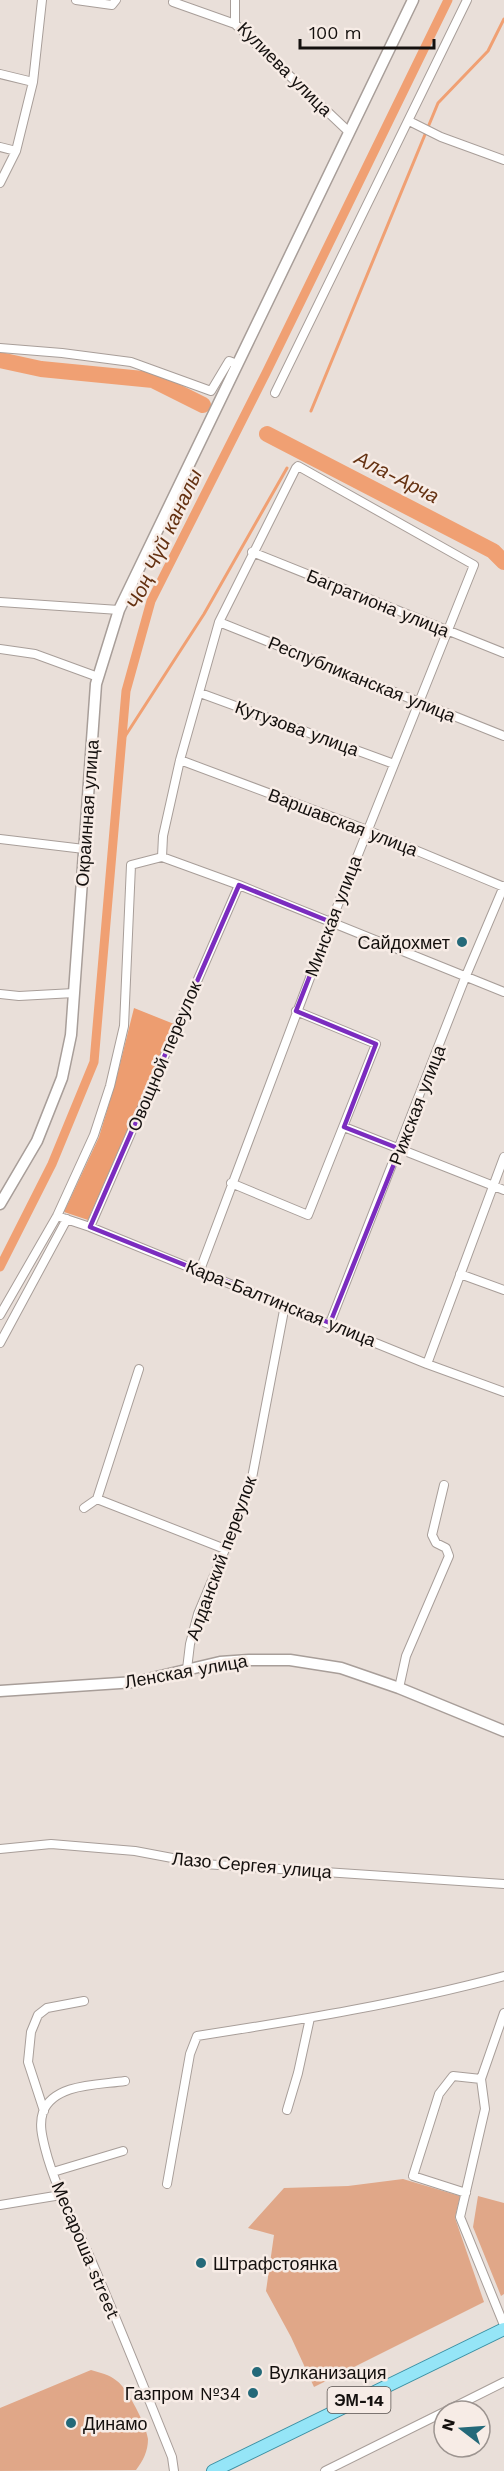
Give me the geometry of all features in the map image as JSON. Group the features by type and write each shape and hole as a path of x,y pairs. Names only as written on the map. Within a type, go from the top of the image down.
{"main road":[{"name":"ЭМ-14","path":"213,2471 504,2327"}],"street":[{"path":"0,183 16,151 33,82 42,0"},
{"path":"76,0 112,5 116,0"},
{"name":"Кулиева улица","path":"235,0 235,24 349,132"},
{"name":"Окраинная улица","path":"0,1204 3,1190 37,1141 62,1078 71,1035 98,677 119,610 413,0"},
{"path":"274,393 467,0"},
{"path":"173,2 235,24"},
{"path":"0,74 33,82"},
{"path":"409,121 441,137 504,160"},
{"path":"0,147 16,151"},
{"path":"0,348 62,352 130,362 211,391 229,361 237,364"},
{"name":"Минская улица","path":"200,1270 330,922 474,564 298,466 252,552"},
{"path":"162,857 164,836 180,760 219,622 252,552"},
{"name":"Багратиона улица","path":"252,552 504,653"},
{"path":"0,602 119,610"},
{"name":"Республиканская улица","path":"219,622 504,736"},
{"path":"0,649 34,654 98,677"},
{"name":"Кутузова улица","path":"200,693 394,764"},
{"name":"Варшавская улица","path":"180,760 367,830 504,887"},
{"path":"0,839 84,849"},
{"path":"0,1315 57,1216 94,1135 110,1086 124,1026 131,865 162,857 239,885 504,992"},
{"name":"Овощной переулок","path":"90,1227 239,885"},
{"name":"Рижская улица","path":"330,1323 465,978 504,887"},
{"path":"0,994 19,996 74,993"},
{"path":"231,1183 308,1215 376,1044 296,1011"},
{"path":"344,1127 504,1190"},
{"path":"427,1364 504,1157"},
{"name":"Кара-Балтинская улица","path":"57,1216 200,1270 427,1364 504,1392"},
{"path":"0,1343 67,1218"},
{"path":"460,1274 504,1290"},
{"name":"Алданский переулок","path":"187,1669 190,1644 198,1614 252,1478 285,1305"},
{"path":"84,1508 97,1499 139,1369"},
{"path":"399,1688 406,1656 449,1556 446,1548 436,1544 432,1535 444,1485"},
{"path":"97,1499 225,1549"},
{"name":"Ленская улица","path":"0,1691 135,1682 187,1669 249,1659 290,1660 341,1668 399,1688 504,1731"},
{"name":"Лазо Сергея улица","path":"0,1849 51,1844 135,1851 204,1864 504,1884"},
{"path":"167,2184 190,2054 197,2036 310,2018 442,1993 504,1976"},
{"name":"Месароша street","path":"84,2001 47,2008 38,2015 31,2032 28,2062 44,2111 41,2124 61,2195 124,2337 172,2457 174,2471"},
{"path":"504,2013 482,2079 485,2109 460,2217 504,2327"},
{"path":"287,2110 310,2018"},
{"path":"466,2193 413,2176 439,2094 453,2076 482,2079"},
{"path":"44,2111 48,2103 62,2092 125,2080"},
{"path":"53,2172 123,2151"},
{"path":"0,2205 61,2195"},
{"path":"469,2399 504,2382"},
{"path":"326,2471 432,2418"}],"highlighted area":[{"path":"239,885 331,922 296,1011 376,1044 344,1127 400,1149 330,1323 90,1227"}],"shaded area":[{"path":"134,1008 174,1024 88,1220 64,1212 99,1137"},
{"path":"403,2179 460,2196 455,2218 484,2302 314,2387 266,2291 274,2235 248,2228 284,2188 348,2186"},
{"path":"478,2196 504,2203 504,2294 501,2296 473,2227"},
{"name":"Динамо","path":"91,2370 108,2375 117,2381 126,2391 140,2417 147,2433 148,2443 145,2456 136,2470 0,2471 0,2408"}],"waterway":[{"name":"Чоң Чүй каналы","path":"0,1267 52,1164 94,1062 126,691 151,601 266,373 448,0"},
{"path":"311,411 438,103 488,51 504,19"},
{"name":"Ала-Арча","path":"0,360 41,369 153,380 203,405"},
{"name":"Ала-Арча","path":"267,434 493,551 504,562"},
{"path":"122,741 204,614 287,468"}],"place":[{"name":"Сайдохмет","path":"462,942"},
{"name":"Штрафстоянка","path":"201,2263"},
{"name":"Вулканизация","path":"257,2372"},
{"name":"Газпром №34","path":"253,2393"},
{"name":"Динамо","path":"71,2423"}]}
